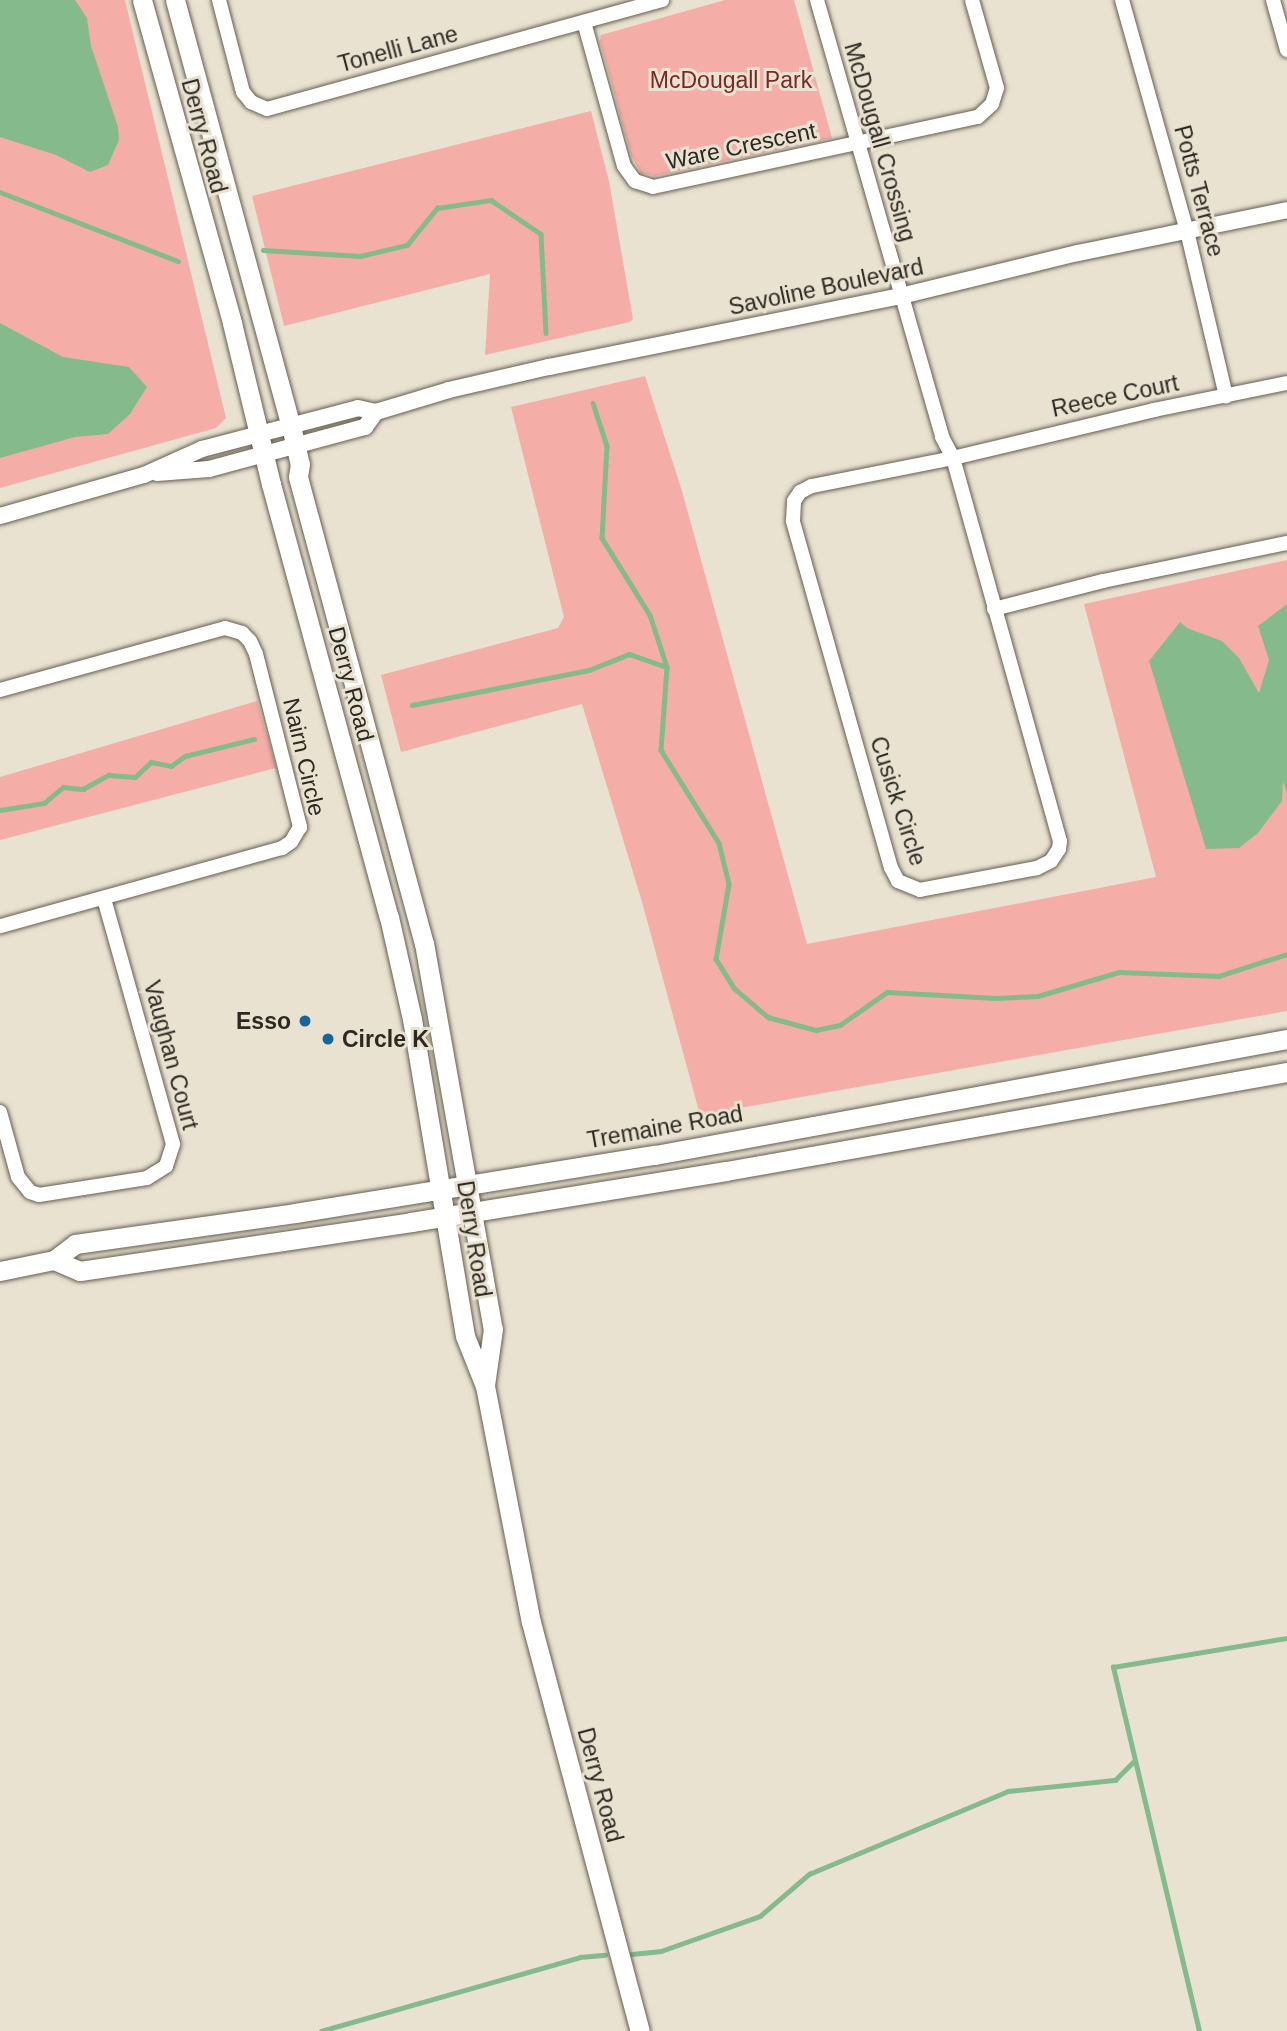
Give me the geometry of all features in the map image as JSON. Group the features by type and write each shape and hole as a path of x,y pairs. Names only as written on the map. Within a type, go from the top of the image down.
{"main road":[{"name":"Derry Road","path":"142,0 389,918 412,1019 466,1336 485,1386 531,1622 640,2031"},
{"name":"Derry Road","path":"175,0 300,464 298,477 424,943 493,1329 485,1386"},
{"name":"Tremaine Road","path":"0,1271 54,1260 75,1244 655,1155 1287,1039"},
{"name":"Tremaine Road","path":"54,1260 80,1271 474,1212 1287,1072"}],"street":[{"name":"Tonelli Lane","path":"219,0 243,92 251,102 267,109 662,0"},
{"name":"McDougall Crossing","path":"817,0 901,296"},
{"path":"857,145 978,117 987,111 995,97 996,88 972,0"},
{"name":"Potts Terrace","path":"1122,0 1187,231 1226,396"},
{"path":"1273,0 1287,50"},
{"name":"Ware Crescent","path":"584,22 624,166 629,175 642,185 653,187 857,145"},
{"name":"Savoline Boulevard","path":"0,516 144,475 202,449 358,408 376,412 449,390 550,367 901,296 1078,253 1287,210"},
{"name":"Cusick Circle","path":"901,296 942,437 953,458 1060,841 1059,849 1051,861 1037,868 914,889 898,881 891,869 792,510 800,492 811,486 953,458"},
{"name":"Reece Court","path":"953,458 1061,431 1287,383"},
{"name":"Savoline Boulevard","path":"144,475 209,469 365,427 376,412"},
{"path":"994,609 1104,582 1287,543"},
{"name":"Nairn Circle","path":"0,690 225,628 242,633 250,641 299,816 297,835 282,848 0,926"},
{"name":"Vaughan Court","path":"0,1112 18,1177 30,1192 39,1195 148,1178 166,1166 173,1144 104,898"}],"green space":[{"path":"0,0 125,0 226,418 216,428 0,488"},
{"name":"McDougall Park","path":"725,0 794,0 832,138 655,176 641,173 631,155 600,41 601,35"},
{"path":"591,111 609,181 633,319 630,322 485,355 490,274 284,326 252,196"},
{"path":"645,376 682,491 807,944 1156,877 1084,604 1287,560 1287,1011 700,1115 642,902 582,704 401,752 381,675 558,628 564,617 511,407"},
{"path":"257,701 276,768 0,840 0,777"}],"shaded area":[{"path":"0,0 75,0 87,18 91,46 118,127 119,140 108,165 90,172 56,155 0,137"},
{"path":"0,323 63,357 129,367 147,387 130,414 108,434 75,437 0,458"},
{"path":"1287,604 1287,794 1283,781 1282,801 1258,833 1239,848 1206,849 1149,661 1180,622 1187,628 1222,641 1239,658 1259,693 1269,660 1258,626"}],"waterway":[{"path":"0,192 178,261"},
{"path":"263,250 360,256 407,245 437,208 491,200 541,234 546,333"},
{"path":"593,403 607,446 602,538 650,615 667,667 661,750 719,843 729,884 716,959 734,988 768,1017 816,1030 840,1025 887,992 996,998 1038,996 1119,972 1219,976 1287,954"},
{"path":"412,705 589,670 629,654 667,667"},
{"path":"0,810 44,803 63,787 83,789 108,775 135,777 151,762 171,766 185,756 254,739"},
{"path":"1199,2031 1113,1667 1287,1638"},
{"path":"632,1954 661,1951 760,1916 809,1874 1008,1791 1115,1780 1133,1762"},
{"path":"321,2031 580,1957 605,1955"}],"place":[{"name":"Esso","path":"305,1021"},
{"name":"Circle K","path":"328,1039"}]}
